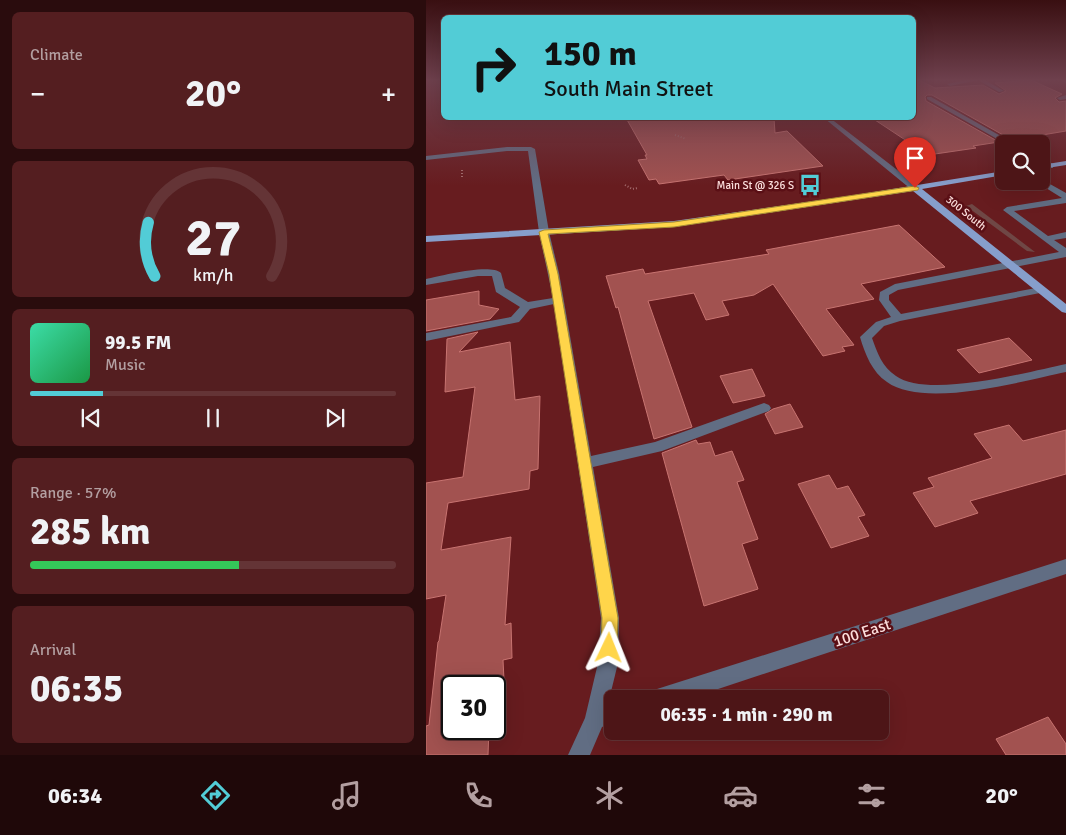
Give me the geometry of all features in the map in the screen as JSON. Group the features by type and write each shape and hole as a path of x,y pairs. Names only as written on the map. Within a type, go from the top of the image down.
{"main road":[{"path":"1050,166 1066,163"},
{"path":"426,239 674,224 995,175"},
{"name":"300 South","path":"915,188 1066,310"}],"street":[{"path":"960,115 996,135"},
{"name":"300 South","path":"830,120 915,188"},
{"path":"426,158 507,148 531,148 610,618 606,690"},
{"path":"1050,187 1066,198"},
{"path":"1066,198 1007,210 1066,254"},
{"path":"1046,239 1066,235"},
{"path":"898,318 884,300 884,294 895,287 1066,254"},
{"path":"426,282 478,272 496,273 500,290 526,306"},
{"path":"1041,290 898,318 880,324 866,337 871,354 878,365 896,382 908,387 934,389 1016,379 1066,368"},
{"path":"426,337 515,320 526,306 558,300"},
{"path":"584,462 657,447 764,408"},
{"name":"100 East","path":"685,690 1066,566"},
{"path":"579,755 604,716"}],"path":[{"path":"674,135 686,138"},
{"path":"462,170 462,178"},
{"path":"625,184 632,189 638,188"}],"shaded area":[{"path":"972,204 1035,252 1027,251 966,206"}],"building":[{"path":"916,115 951,115 995,140 995,143 973,146 976,148 928,155 875,120 916,120"},
{"path":"968,115 1066,115 1066,131 1042,135 1003,135"},
{"path":"627,120 774,120 775,133 787,131 823,166 728,180 724,175 659,184 656,179 649,180 638,160 647,159 645,155 647,155"},
{"path":"899,225 945,267 861,284 874,299 826,309 854,345 842,347 845,351 823,356 773,284 754,295 722,301 729,315 706,320 694,293 648,301 692,427 654,439 618,307 616,308 606,276 643,269 645,274 769,254 766,250"},
{"path":"479,291 479,305 499,309 490,319 426,331 426,300"},
{"path":"478,332 459,352 510,342 515,400 540,396 538,469 530,471 529,489 448,503 441,550 511,537 505,625 511,623 512,658 503,660 504,675 441,675 441,740 489,740 488,755 426,755 426,726 429,725 438,642 446,595 426,599 426,483 463,477 475,387 445,392 447,339"},
{"path":"1009,338 1032,360 979,373 957,350"},
{"path":"752,369 765,396 733,403 720,376"},
{"path":"790,404 803,427 775,434 765,414 773,409"},
{"path":"1009,425 1023,441 1066,430 1066,474 970,501 978,513 935,527 913,493 934,487 928,478 992,458 974,434"},
{"path":"696,440 698,444 710,442 715,456 732,451 744,480 737,482 758,539 742,544 758,589 704,606 662,453"},
{"path":"829,475 837,489 848,486 865,515 858,517 869,536 831,548 798,484"},
{"path":"1048,717 1066,744 1066,755 1006,755 996,739"}],"place":[{"name":"Main St @ 326 S","path":"810,185"}],"route":[{"path":"609,648 610,618 554,274 544,232 674,224 915,188"}]}
